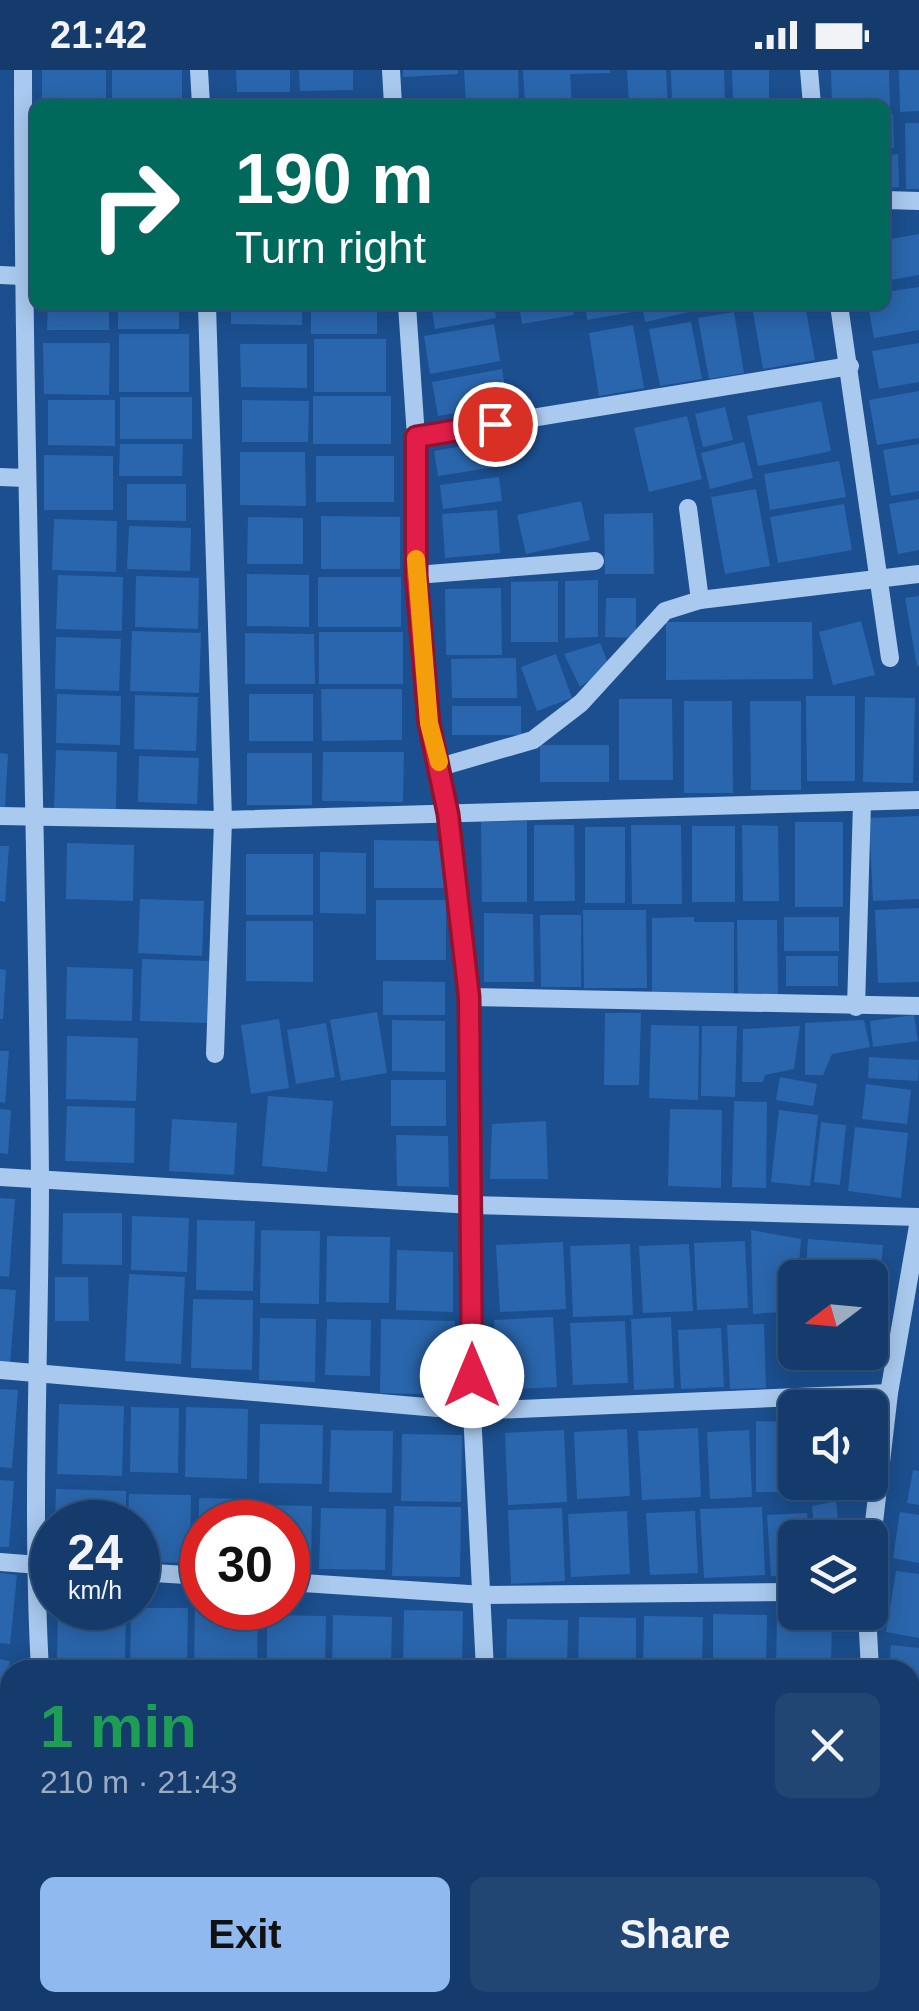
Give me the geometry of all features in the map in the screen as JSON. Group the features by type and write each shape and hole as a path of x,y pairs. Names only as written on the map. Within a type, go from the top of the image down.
{"street":[{"path":"23,70 25,478 40,1180 37,1370 41,1500"},
{"path":"200,70 200,100"},
{"path":"391,70 393,100"},
{"path":"809,70 812,100"},
{"path":"890,200 919,200"},
{"path":"0,275 23,276"},
{"path":"207,310 223,820 215,1054"},
{"path":"407,310 416,437 416,575 429,723 448,814 469,997 472,1411 486,1660"},
{"path":"840,310 882,580 890,658"},
{"path":"416,437 850,366"},
{"path":"0,477 25,478"},
{"path":"688,508 700,600"},
{"path":"416,575 595,561"},
{"path":"440,767 532,740 580,703 665,611 700,600 919,574"},
{"path":"0,816 223,820 919,800"},
{"path":"856,1007 862,803"},
{"path":"469,997 919,1006"},
{"path":"0,1178 472,1205 919,1218 890,1393 875,1520"},
{"path":"0,1370 37,1370 472,1411 890,1393"},
{"path":"0,1562 30,1564"},
{"path":"310,1583 484,1595 778,1592"},
{"path":"40,1660 41,1630"},
{"path":"868,1630 869,1660"}],"building":[{"path":"42,70 106,70 106,98 42,98"},
{"path":"112,70 182,70 182,98 112,98"},
{"path":"236,70 290,70 290,92 237,92"},
{"path":"299,70 353,70 353,90 300,91"},
{"path":"403,70 458,70 458,74 403,77"},
{"path":"464,70 518,70 519,100 466,100"},
{"path":"523,70 610,70 570,74 572,100 525,100"},
{"path":"627,70 666,70 668,100 629,100"},
{"path":"671,70 724,70 725,100 672,100"},
{"path":"732,70 769,70 769,100 733,100"},
{"path":"831,70 889,70 890,100 832,100"},
{"path":"899,70 919,70 919,111 900,112"},
{"path":"890,114 893,114 894,148 890,148"},
{"path":"905,123 919,123 919,189 906,189"},
{"path":"898,154 899,187 890,188 890,155"},
{"path":"919,234 919,275 890,280 890,239"},
{"path":"919,287 919,330 874,338 869,310 890,310 890,291"},
{"path":"48,310 109,310 109,330 47,330"},
{"path":"118,310 179,310 179,329 118,329"},
{"path":"231,310 302,310 302,325 231,324"},
{"path":"311,310 377,310 377,334 311,334"},
{"path":"432,310 495,310 496,318 435,329"},
{"path":"520,310 573,310 574,315 522,324"},
{"path":"586,310 633,310 633,312 587,320"},
{"path":"643,310 698,310 645,322"},
{"path":"806,310 815,360 763,369 753,312"},
{"path":"734,312 744,373 709,379 698,318"},
{"path":"691,322 702,379 660,386 649,329"},
{"path":"494,324 500,361 430,374 424,336"},
{"path":"633,325 644,388 599,396 589,333"},
{"path":"119,334 189,334 189,392 119,392"},
{"path":"314,339 386,339 386,392 314,392"},
{"path":"43,343 110,343 109,395 44,394"},
{"path":"919,343 919,382 879,389 872,351"},
{"path":"240,344 307,344 307,388 241,387"},
{"path":"502,369 508,404 438,416 432,382"},
{"path":"919,391 919,438 877,445 869,400"},
{"path":"313,396 391,396 391,444 313,444"},
{"path":"120,397 192,397 192,439 120,439"},
{"path":"48,400 115,400 115,446 48,445"},
{"path":"242,400 309,401 308,442 242,442"},
{"path":"821,401 831,451 758,466 747,416"},
{"path":"725,407 733,440 703,447 695,414"},
{"path":"687,416 702,479 649,492 634,428"},
{"path":"498,440 502,466 438,476 434,451"},
{"path":"744,442 753,478 710,489 701,453"},
{"path":"120,444 183,444 182,476 119,476"},
{"path":"919,444 919,491 891,496 883,450"},
{"path":"240,452 305,452 306,506 240,505"},
{"path":"44,455 113,456 113,510 44,510"},
{"path":"316,456 394,456 394,502 316,502"},
{"path":"839,461 846,497 770,510 764,474"},
{"path":"499,477 502,501 443,509 440,485"},
{"path":"127,484 186,484 186,521 127,520"},
{"path":"756,489 770,566 725,574 711,497"},
{"path":"919,499 919,550 898,554 889,504"},
{"path":"581,501 590,540 526,554 517,515"},
{"path":"844,504 852,550 778,563 770,517"},
{"path":"497,510 500,553 445,558 442,514"},
{"path":"653,513 654,574 605,574 604,514"},
{"path":"321,516 400,517 400,569 321,569"},
{"path":"248,517 303,518 303,564 247,564"},
{"path":"54,519 117,521 116,572 52,570"},
{"path":"129,526 191,528 190,571 127,569"},
{"path":"247,574 309,575 309,627 247,626"},
{"path":"58,575 123,577 122,631 56,629"},
{"path":"136,576 199,578 198,629 135,627"},
{"path":"318,577 401,577 401,627 318,627"},
{"path":"598,580 598,637 565,638 565,581"},
{"path":"558,581 558,642 511,642 511,582"},
{"path":"501,588 502,655 446,655 445,589"},
{"path":"919,596 919,666 917,666 905,598"},
{"path":"606,598 636,598 636,638 605,637"},
{"path":"861,621 875,675 833,685 819,632"},
{"path":"666,622 812,622 813,679 666,680"},
{"path":"132,631 201,633 199,693 130,691"},
{"path":"319,632 403,632 403,684 319,684"},
{"path":"245,633 314,634 315,684 245,684"},
{"path":"56,637 121,639 119,691 55,689"},
{"path":"600,643 609,666 580,687 564,654"},
{"path":"556,654 572,698 537,711 521,667"},
{"path":"516,658 517,698 452,698 451,659"},
{"path":"321,689 402,689 402,740 322,741"},
{"path":"57,694 121,696 120,745 56,743"},
{"path":"249,694 313,694 313,741 249,741"},
{"path":"135,695 198,697 196,751 134,749"},
{"path":"806,696 855,696 855,781 807,781"},
{"path":"865,697 915,698 913,783 863,782"},
{"path":"619,699 672,699 673,780 619,780"},
{"path":"684,701 732,701 733,793 684,793"},
{"path":"750,701 801,701 801,790 751,790"},
{"path":"452,706 521,706 521,735 452,735"},
{"path":"540,745 609,745 609,782 540,782"},
{"path":"56,750 117,752 116,810 54,808"},
{"path":"323,752 404,752 403,802 322,801"},
{"path":"0,753 8,754 5,807 0,807"},
{"path":"247,753 312,753 312,805 247,805"},
{"path":"139,756 199,758 197,804 138,802"},
{"path":"919,816 919,899 873,901 869,818"},
{"path":"527,821 527,902 482,902 481,822"},
{"path":"795,822 843,822 843,907 795,907"},
{"path":"534,825 574,825 575,901 534,901"},
{"path":"631,825 681,825 682,904 632,904"},
{"path":"742,825 778,826 779,901 743,901"},
{"path":"692,826 735,826 735,902 692,902"},
{"path":"585,827 625,827 625,903 585,903"},
{"path":"374,840 445,841 445,888 374,888"},
{"path":"67,843 134,845 133,901 66,899"},
{"path":"0,846 9,846 5,902 0,901"},
{"path":"320,852 366,853 366,914 320,913"},
{"path":"246,854 313,854 313,915 246,915"},
{"path":"140,899 204,901 202,956 138,953"},
{"path":"376,900 446,900 446,960 376,960"},
{"path":"919,908 919,982 878,983 875,910"},
{"path":"583,910 646,910 647,988 584,988"},
{"path":"484,913 533,914 534,982 484,982"},
{"path":"540,915 581,915 581,987 541,987"},
{"path":"694,917 694,922 734,922 734,996 652,992 652,918"},
{"path":"784,917 839,917 839,951 784,951"},
{"path":"737,920 777,920 778,997 738,997"},
{"path":"246,921 313,921 313,982 246,981"},
{"path":"786,956 838,956 838,986 786,986"},
{"path":"142,959 210,961 208,1023 140,1021"},
{"path":"67,967 133,969 132,1021 66,1019"},
{"path":"0,969 6,970 3,1019 0,1019"},
{"path":"383,981 445,982 445,1015 383,1015"},
{"path":"377,1012 387,1073 341,1081 330,1020"},
{"path":"605,1013 641,1013 639,1085 604,1085"},
{"path":"914,1015 918,1041 873,1047 870,1021"},
{"path":"279,1019 289,1088 251,1094 241,1025"},
{"path":"392,1020 445,1021 445,1072 392,1071"},
{"path":"864,1020 870,1047 832,1054 823,1075 805,1075 805,1023"},
{"path":"326,1023 335,1077 296,1084 287,1030"},
{"path":"651,1025 699,1026 698,1100 649,1098"},
{"path":"702,1026 737,1026 735,1097 701,1096"},
{"path":"800,1026 794,1069 765,1075 763,1082 742,1082 743,1029"},
{"path":"67,1036 138,1038 136,1101 66,1099"},
{"path":"0,1051 9,1051 5,1103 0,1102"},
{"path":"869,1057 919,1060 918,1081 868,1078"},
{"path":"780,1077 817,1084 813,1106 776,1100"},
{"path":"391,1080 446,1080 446,1126 391,1126"},
{"path":"866,1084 911,1090 907,1124 862,1119"},
{"path":"268,1096 333,1101 327,1172 262,1166"},
{"path":"734,1101 767,1102 766,1188 732,1187"},
{"path":"67,1106 135,1108 134,1163 65,1161"},
{"path":"0,1109 11,1110 8,1154 0,1153"},
{"path":"670,1109 722,1110 721,1188 668,1186"},
{"path":"779,1110 818,1115 810,1186 771,1182"},
{"path":"172,1119 237,1123 234,1175 169,1171"},
{"path":"546,1121 548,1179 490,1179 492,1124"},
{"path":"821,1122 846,1125 840,1185 814,1182"},
{"path":"855,1127 908,1133 901,1198 848,1191"},
{"path":"396,1135 448,1136 449,1187 397,1186"},
{"path":"0,1198 15,1199 9,1277 0,1276"},
{"path":"63,1213 122,1213 122,1265 62,1264"},
{"path":"132,1216 189,1218 187,1272 131,1270"},
{"path":"197,1220 255,1221 253,1291 196,1290"},
{"path":"261,1230 320,1231 319,1304 260,1303"},
{"path":"751,1230 801,1239 799,1260 778,1260 778,1312 753,1314"},
{"path":"327,1236 390,1237 389,1303 326,1302"},
{"path":"808,1239 883,1245 882,1260 806,1260"},
{"path":"745,1241 748,1308 697,1310 694,1243"},
{"path":"563,1242 566,1309 500,1312 496,1245"},
{"path":"630,1244 633,1315 573,1317 570,1246"},
{"path":"689,1244 693,1311 643,1313 639,1246"},
{"path":"397,1250 453,1252 453,1312 396,1310"},
{"path":"129,1274 185,1277 181,1364 125,1361"},
{"path":"55,1277 88,1277 89,1321 55,1321"},
{"path":"0,1289 16,1290 10,1363 0,1362"},
{"path":"193,1299 253,1300 252,1370 191,1368"},
{"path":"553,1317 557,1387 497,1390 494,1320"},
{"path":"671,1317 674,1388 634,1390 631,1319"},
{"path":"260,1318 316,1319 315,1382 259,1380"},
{"path":"327,1319 371,1320 370,1376 325,1375"},
{"path":"381,1319 455,1321 453,1395 380,1393"},
{"path":"625,1321 628,1383 573,1385 570,1323"},
{"path":"764,1324 766,1388 730,1389 727,1325"},
{"path":"721,1328 724,1387 681,1389 678,1330"},
{"path":"0,1389 18,1390 12,1468 0,1467"},
{"path":"59,1404 124,1406 122,1476 57,1474"},
{"path":"131,1407 179,1408 178,1473 130,1472"},
{"path":"186,1407 248,1409 247,1479 185,1477"},
{"path":"756,1421 778,1422 778,1492 756,1492"},
{"path":"260,1424 323,1425 322,1484 259,1483"},
{"path":"698,1428 701,1497 642,1500 638,1431"},
{"path":"627,1429 630,1496 577,1499 574,1432"},
{"path":"331,1430 393,1431 392,1493 329,1492"},
{"path":"564,1430 567,1502 508,1505 505,1433"},
{"path":"749,1430 752,1497 710,1499 707,1432"},
{"path":"402,1434 462,1435 461,1502 401,1501"},
{"path":"913,1470 919,1471 919,1505 907,1503"},
{"path":"0,1480 14,1481 9,1547 0,1547"},
{"path":"56,1489 126,1491 126,1500 56,1500"},
{"path":"129,1494 191,1495 191,1500 180,1500 180,1563 160,1562 160,1500 129,1500"},
{"path":"199,1498 256,1499 256,1500"},
{"path":"836,1501 838,1520 813,1520 812,1506"},
{"path":"310,1506 312,1506 310,1569"},
{"path":"394,1506 461,1507 460,1577 392,1576"},
{"path":"762,1507 765,1575 704,1578 700,1509"},
{"path":"321,1508 386,1509 385,1570 319,1569"},
{"path":"562,1508 565,1581 511,1584 508,1510"},
{"path":"627,1511 630,1574 571,1577 568,1514"},
{"path":"695,1511 698,1573 650,1575 646,1513"},
{"path":"900,1512 919,1515 919,1563 893,1558"},
{"path":"807,1513 808,1520 778,1520 778,1576 771,1576 767,1515"},
{"path":"896,1571 919,1574 919,1638 886,1632"},
{"path":"0,1573 17,1575 10,1644 0,1643"},
{"path":"160,1608 180,1608 180,1630 188,1630 187,1660 130,1660 131,1630 160,1630"},
{"path":"404,1610 463,1611 462,1660 403,1660"},
{"path":"713,1614 767,1615 766,1660 713,1660"},
{"path":"777,1614 778,1630 832,1630 831,1660 776,1660"},
{"path":"333,1615 392,1617 391,1660 332,1660"},
{"path":"310,1616 326,1616 325,1660 267,1660 267,1630 310,1630"},
{"path":"644,1616 703,1617 702,1660 643,1660"},
{"path":"579,1617 636,1618 636,1660 578,1660"},
{"path":"507,1619 568,1620 567,1660 506,1660"},
{"path":"58,1630 126,1630 125,1660 57,1660"},
{"path":"195,1630 258,1630 257,1660 194,1660"},
{"path":"891,1645 919,1648 919,1660 890,1660"}],"slow traffic":[{"path":"416,559 429,723 439,762"}],"route":[{"path":"472,1376 469,997 448,814 429,723 416,575 416,437 495,424"}]}
